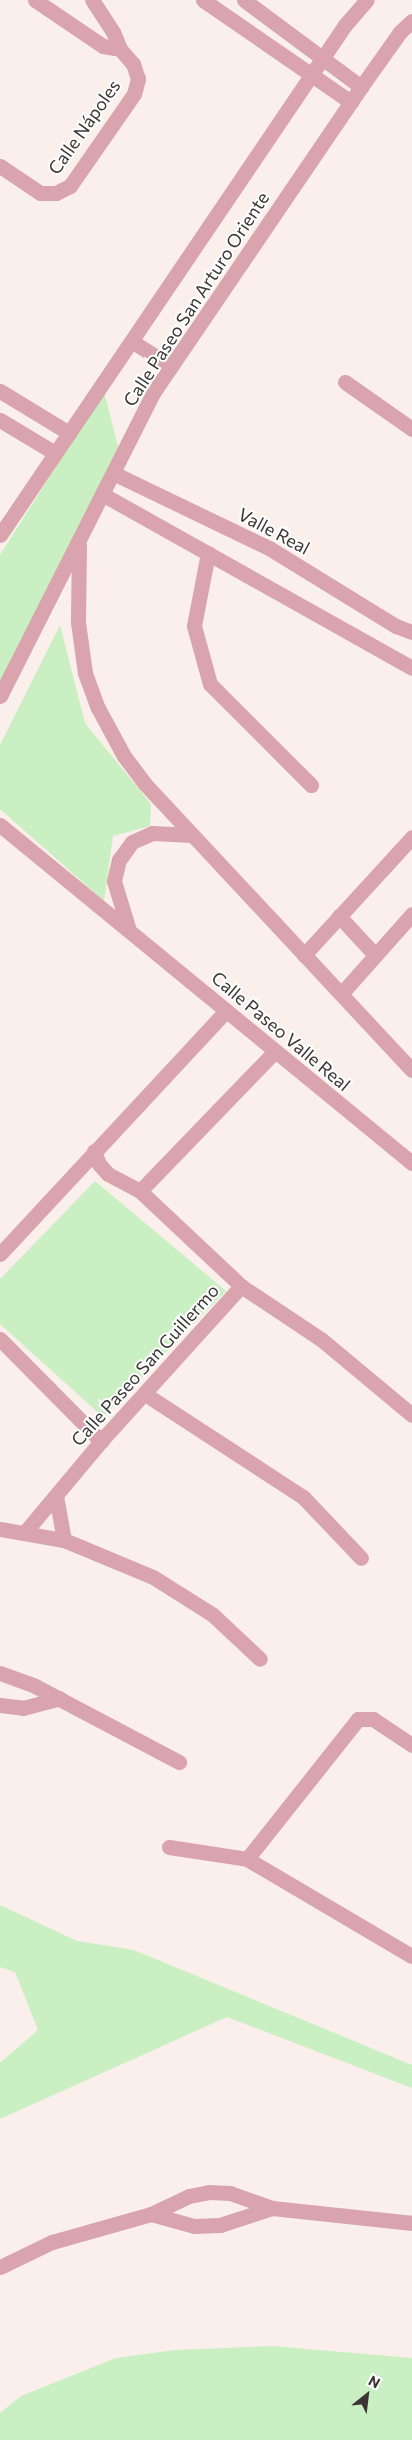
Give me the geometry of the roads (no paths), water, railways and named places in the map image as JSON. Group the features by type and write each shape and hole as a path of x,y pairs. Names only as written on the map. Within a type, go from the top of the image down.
{"street":[{"path":"35,0 102,46 120,49"},
{"name":"Calle Nápoles","path":"0,166 40,193 56,193 70,186 134,94 138,79 133,64 120,49 113,32 92,0"},
{"path":"203,0 351,102"},
{"path":"244,0 322,60 361,87"},
{"name":"Calle Paseo San Arturo Oriente","path":"0,535 68,433 133,342 345,25 367,0"},
{"name":"Calle Paseo San Arturo Oriente","path":"0,696 153,393 361,87 400,32 412,21"},
{"path":"133,342 171,366"},
{"path":"345,382 412,429"},
{"path":"0,391 68,433"},
{"path":"0,420 55,453"},
{"name":"Valle Real","path":"113,473 261,544 396,626 412,632"},
{"path":"102,494 412,668"},
{"path":"80,538 78,622 85,673 98,708 140,777 412,1070"},
{"path":"208,553 194,626 210,684 311,785"},
{"name":"Calle Paseo Valle Real","path":"2,829 128,927 226,1011 412,1163"},
{"path":"128,927 114,882 119,860 132,842 152,833 192,835"},
{"path":"304,955 412,837"},
{"path":"341,994 412,914"},
{"path":"339,916 375,955"},
{"path":"0,1254 226,1011"},
{"path":"140,1191 275,1051"},
{"name":"Calle Paseo San Guillermo","path":"26,1532 101,1441 241,1286 140,1191 108,1174 99,1164 94,1152"},
{"path":"241,1286 322,1340 412,1415"},
{"path":"0,1339 101,1441"},
{"path":"145,1394 303,1497 361,1558"},
{"path":"56,1496 64,1540"},
{"path":"3,1528 64,1540 153,1577 213,1615 260,1659"},
{"path":"0,1673 60,1698 179,1762"},
{"path":"0,1705 23,1708 60,1698"},
{"path":"247,1859 358,1719 373,1719 412,1745"},
{"path":"169,1847 247,1859 412,1956"},
{"path":"0,2267 52,2242 151,2214 182,2199 208,2192 230,2193 272,2208 412,2223"},
{"path":"151,2214 179,2223 220,2225 272,2208"}]}
